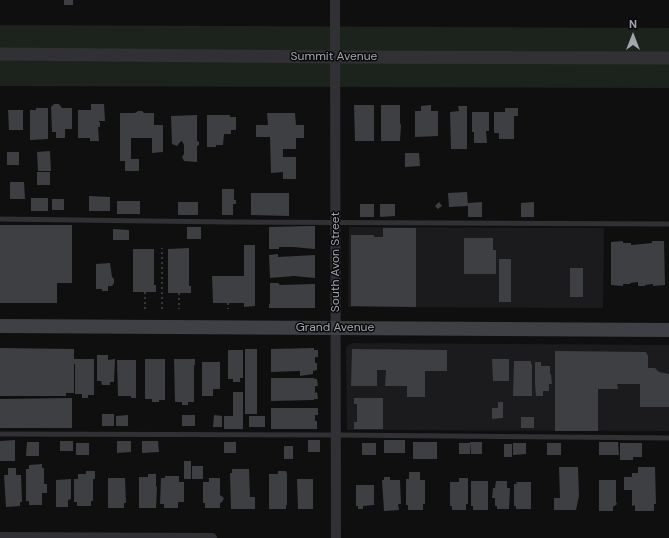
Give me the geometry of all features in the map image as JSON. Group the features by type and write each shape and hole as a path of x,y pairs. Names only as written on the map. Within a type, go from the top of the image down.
{"main road":[{"name":"Grand Avenue","path":"0,326 669,330"}],"street":[{"name":"South Avon Street","path":"335,0 336,538"},
{"name":"Summit Avenue","path":"0,54 669,58"},
{"path":"0,537 212,538"}],"lane":[{"path":"0,218 109,221 336,221 669,224"},
{"path":"0,434 669,438"}],"path":[{"path":"162,248 162,309"},
{"path":"145,292 145,309"},
{"path":"180,293 180,309"},
{"path":"228,303 228,309"}],"shaded area":[{"path":"0,25 669,28 669,88 0,86"},
{"path":"349,227 604,228 603,308 348,307"},
{"path":"352,343 669,345 669,431 347,430 346,349 347,346"}],"building":[{"path":"64,0 73,0 73,5 64,5"},
{"path":"54,104 59,104 62,108 72,108 72,129 65,129 65,138 56,138 56,132 52,132 51,107"},
{"path":"91,104 104,104 105,121 99,121 99,141 90,141 90,138 78,138 78,110 91,110"},
{"path":"354,105 374,105 374,141 355,141"},
{"path":"381,105 400,105 400,141 381,141"},
{"path":"431,105 431,111 438,111 438,136 415,137 415,111 421,111 421,106"},
{"path":"458,106 467,106 467,149 451,149 450,112 459,111"},
{"path":"36,108 48,108 48,139 30,140 30,110 36,110"},
{"path":"505,108 518,108 518,116 514,116 514,139 499,139 499,133 494,133 494,112 505,112"},
{"path":"8,110 23,110 23,130 9,130"},
{"path":"142,111 144,113 154,113 154,125 163,125 163,152 152,153 152,138 131,138 131,159 139,159 139,171 125,171 125,161 120,161 120,113 135,113"},
{"path":"472,112 489,112 489,131 486,131 487,143 474,143 474,132 472,132"},
{"path":"267,113 295,113 296,125 304,125 304,138 296,138 296,149 283,149 283,157 296,157 296,179 283,179 283,172 271,173 270,137 256,137 256,125 268,125"},
{"path":"197,115 197,141 199,142 199,145 197,146 197,162 184,161 182,157 184,154 184,145 182,141 177,146 172,144 171,116"},
{"path":"207,115 230,115 230,117 236,117 236,130 231,130 231,134 224,134 223,145 207,147"},
{"path":"50,151 51,171 38,171 37,152"},
{"path":"7,152 19,152 19,165 7,165"},
{"path":"405,153 419,153 420,166 405,167"},
{"path":"37,172 50,172 50,185 37,185"},
{"path":"10,182 24,182 25,199 10,199"},
{"path":"222,189 234,189 234,200 236,200 236,204 233,204 233,215 222,215"},
{"path":"467,192 468,206 449,207 448,193"},
{"path":"251,193 289,193 289,216 251,215"},
{"path":"89,196 110,197 110,211 89,211"},
{"path":"31,198 48,198 48,211 31,211"},
{"path":"52,199 64,199 64,210 52,210"},
{"path":"117,201 140,201 140,214 117,214"},
{"path":"178,202 198,202 198,215 178,215"},
{"path":"439,202 442,206 438,209 435,206"},
{"path":"482,202 482,217 468,217 468,203"},
{"path":"534,202 534,217 521,217 521,203"},
{"path":"360,204 374,204 374,217 360,217"},
{"path":"380,204 395,204 395,216 380,217"},
{"path":"0,225 72,225 72,283 57,283 57,303 0,303"},
{"path":"315,226 315,249 279,247 279,249 269,249 269,227"},
{"path":"187,227 201,227 201,239 187,239"},
{"path":"383,228 416,228 416,307 351,306 351,235 374,235 374,237 383,237"},
{"path":"113,229 129,230 129,240 113,240"},
{"path":"464,238 493,238 493,250 496,250 496,274 464,274"},
{"path":"623,241 623,243 631,243 631,245 652,243 652,241 664,241 665,285 653,286 653,284 638,286 638,282 623,284 623,286 611,285 611,242"},
{"path":"244,245 255,245 255,306 244,307 244,303 213,303 212,276 244,276"},
{"path":"189,248 189,286 191,286 191,293 168,293 168,249"},
{"path":"133,249 154,249 154,285 156,285 156,292 133,292"},
{"path":"278,254 278,257 315,255 315,278 294,276 270,278 269,255"},
{"path":"499,259 511,259 511,302 499,302"},
{"path":"110,263 114,283 112,286 108,286 108,291 96,289 96,264"},
{"path":"570,268 583,268 583,297 570,297"},
{"path":"270,283 278,283 280,285 315,284 315,308 269,308"},
{"path":"0,348 74,349 74,359 94,359 94,395 88,395 88,398 82,398 82,394 75,394 74,364 74,393 66,393 66,396 0,396"},
{"path":"314,348 314,350 318,350 318,357 315,357 317,370 313,371 313,374 300,376 300,371 271,372 271,349"},
{"path":"245,349 257,349 257,414 245,414"},
{"path":"352,349 447,350 447,371 425,371 425,397 407,397 407,386 385,386 386,370 377,370 377,386 351,386"},
{"path":"228,350 243,350 243,378 240,378 240,382 233,382 233,379 228,379"},
{"path":"555,351 646,352 648,356 648,368 655,368 659,372 669,374 669,407 640,407 640,384 617,384 618,389 598,389 598,431 555,431"},
{"path":"97,355 108,355 108,360 115,359 114,382 110,382 110,385 102,385 101,381 97,381"},
{"path":"145,359 165,359 165,400 152,402 152,399 145,399"},
{"path":"174,359 195,359 194,402 188,402 188,405 182,405 182,402 175,402"},
{"path":"492,359 509,359 509,381 493,381"},
{"path":"117,360 136,360 136,398 131,398 131,396 118,396"},
{"path":"514,361 531,361 532,396 513,396"},
{"path":"202,362 220,362 220,389 213,389 213,396 202,396"},
{"path":"535,362 541,362 541,366 550,366 552,384 549,384 549,391 543,391 543,396 536,396"},
{"path":"271,378 317,379 318,386 315,386 315,393 317,392 318,399 271,401"},
{"path":"233,392 243,392 243,429 224,429 224,416 233,416"},
{"path":"72,398 72,428 0,428 0,399"},
{"path":"354,398 383,398 383,429 354,429 354,422 357,422 357,404 354,404"},
{"path":"498,402 503,402 503,418 492,419 492,408 498,408"},
{"path":"271,408 318,408 318,415 315,415 317,429 271,429"},
{"path":"102,414 114,414 114,426 102,426"},
{"path":"128,415 128,426 116,426 116,416"},
{"path":"182,415 195,415 195,426 182,426"},
{"path":"214,415 222,416 222,427 213,427"},
{"path":"249,416 265,416 265,427 249,427"},
{"path":"521,417 534,417 534,428 521,428"},
{"path":"15,440 15,461 0,461 0,441"},
{"path":"308,440 320,440 320,452 308,452"},
{"path":"384,440 405,440 405,453 384,453"},
{"path":"60,441 73,441 73,451 60,451"},
{"path":"117,441 131,441 131,452 117,453"},
{"path":"142,441 158,441 159,452 142,453"},
{"path":"27,442 39,442 39,456 26,456"},
{"path":"224,442 236,442 236,453 224,453"},
{"path":"413,442 437,442 437,459 413,459"},
{"path":"470,442 482,442 482,454 471,454"},
{"path":"599,442 618,442 619,455 599,455"},
{"path":"76,443 89,443 89,455 76,455"},
{"path":"362,443 376,443 376,455 362,455"},
{"path":"459,443 470,443 470,454 459,454"},
{"path":"513,443 526,443 526,454 513,455"},
{"path":"547,443 561,443 561,455 547,455"},
{"path":"620,443 642,443 642,457 633,457 633,460 620,460"},
{"path":"504,444 512,444 512,457 504,457"},
{"path":"284,446 293,446 293,459 284,459"},
{"path":"184,461 191,461 191,479 184,479"},
{"path":"42,464 42,468 44,468 44,484 47,484 47,493 42,493 42,505 29,505 29,501 26,501 26,469 29,469 29,465"},
{"path":"192,466 203,466 203,479 192,479"},
{"path":"559,467 578,467 579,496 576,510 554,510 554,498 560,498"},
{"path":"638,467 655,467 656,504 654,504 654,511 635,511 635,505 632,506 632,490 624,490 624,477 632,477 632,473 638,473"},
{"path":"8,468 16,468 16,475 21,475 22,502 20,502 20,506 6,507 4,475 8,475"},
{"path":"232,469 249,469 250,497 255,497 255,509 231,509 230,473 232,473"},
{"path":"86,471 95,471 95,479 93,479 93,501 91,501 91,506 77,506 77,502 74,502 74,479 78,479 78,474 86,474"},
{"path":"278,471 286,471 287,474 287,505 286,509 269,509 269,474 278,474"},
{"path":"409,472 420,472 420,480 425,480 425,504 423,504 423,510 408,510 408,505 406,505 406,479 409,479"},
{"path":"148,474 156,474 156,508 139,508 139,477 148,477"},
{"path":"165,476 179,476 179,482 184,482 184,502 178,502 178,508 164,508 164,504 160,504 161,478 165,478"},
{"path":"384,477 390,477 390,480 400,480 401,504 398,504 399,510 384,511 382,480 384,480"},
{"path":"108,478 125,478 126,503 124,503 124,508 108,508"},
{"path":"209,478 220,478 220,495 224,498 220,503 220,508 205,508 205,503 203,503 203,482 209,482"},
{"path":"459,478 468,478 468,504 466,504 466,510 452,510 452,506 450,506 450,482 459,482"},
{"path":"71,479 71,499 68,500 68,507 56,507 56,480"},
{"path":"297,479 313,479 313,509 298,509"},
{"path":"599,480 616,480 617,504 613,507 613,511 599,511"},
{"path":"471,481 488,481 488,510 473,510 473,506 471,506"},
{"path":"496,481 507,481 507,488 510,488 509,509 497,509 497,506 495,506 495,498 492,498 493,488 495,488"},
{"path":"516,482 531,482 531,509 516,509 516,506 514,506 514,484 517,484"},
{"path":"356,485 374,485 374,505 363,506 363,509 358,509 358,506 356,506"}]}
